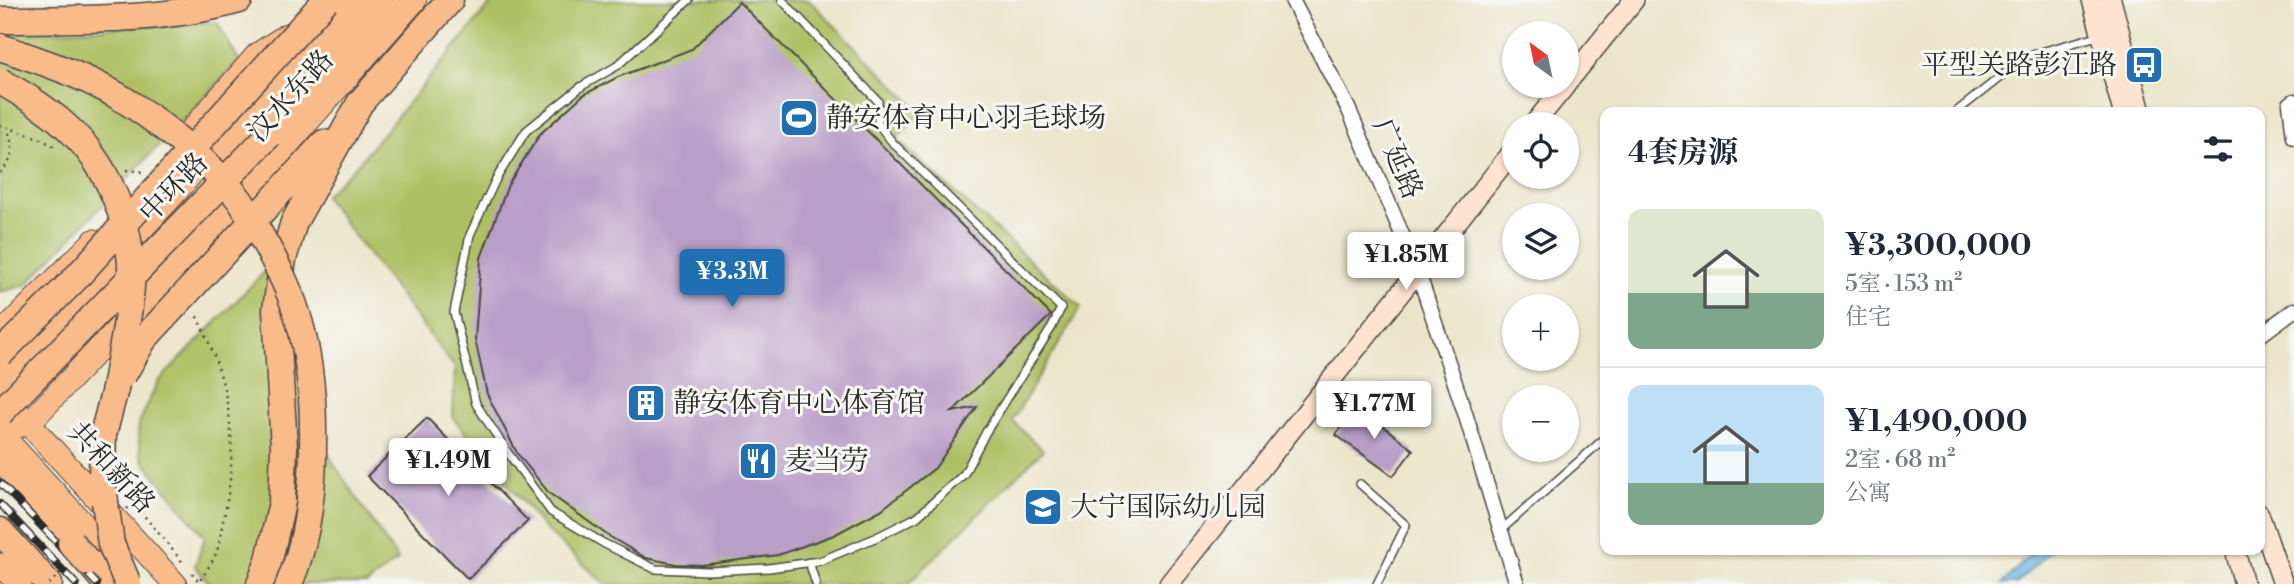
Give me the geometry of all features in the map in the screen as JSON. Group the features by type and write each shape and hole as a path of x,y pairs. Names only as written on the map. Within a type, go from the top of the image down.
{"highway":[{"path":"0,20 159,16 239,0"},
{"name":"中环路","path":"0,354 75,279 326,0"},
{"name":"中环路","path":"2,397 269,135 386,0"},
{"path":"115,389 144,339 360,103 450,0"},
{"path":"0,47 54,65 117,95 163,128 203,163 239,200 267,248 294,303 305,349 313,404 314,467 307,521 297,565 289,584"},
{"path":"0,81 38,104 75,135 100,167 119,205 128,244 131,295 115,389 103,435 102,475 111,544 128,584"},
{"path":"260,584 269,560 282,503 284,447 276,310 283,258 294,222 360,103"},
{"path":"0,456 107,584"},
{"path":"0,531 49,584"}],"main road":[{"name":"汶水东路","path":"0,335 109,226 257,55 341,0"},
{"name":"汶水东路","path":"0,425 2,397 341,0"},
{"name":"汶水东路","path":"2,397 190,205 369,0"},
{"name":"汶水东路","path":"29,423 221,220 415,0"},
{"name":"共和新路","path":"2,397 29,423 175,584"},
{"path":"0,432 29,423"},
{"name":"共和新路","path":"0,432 138,584"},
{"path":"0,565 20,584"}],"street":[{"name":"广延路","path":"1292,0 1349,110 1418,272 1465,413 1517,584"},
{"path":"1579,69 1634,0"},
{"path":"2092,0 2122,107"},
{"path":"2111,0 2140,107"},
{"path":"1544,112 1555,98"},
{"path":"2294,101 2290,104 2294,137"},
{"path":"1169,584 1502,165"},
{"path":"2265,332 2294,310"},
{"path":"2265,532 2283,584"},
{"path":"2236,555 2244,584"}],"lane":[{"path":"689,0 617,66 582,86 526,131 496,179 470,236 454,313 476,404 551,512 603,543 655,569 708,571 769,568 820,561 917,517 964,474 986,432 1052,327 1061,308 892,143 878,124 878,101 782,0"},
{"path":"1962,107 2026,56 2102,35"},
{"path":"1501,530 1600,442"},
{"path":"1360,484 1406,525 1377,584"},
{"path":"809,562 816,584"}],"path":[{"path":"0,173 11,159 13,150 7,127"},
{"path":"132,503 173,548 199,582 216,553 230,488 232,435 222,376 211,345 192,308"}],"green space":[{"path":"494,0 809,0 921,112 896,139 1081,307 1012,421 1043,450 908,584 605,584 546,530 453,418 455,368 324,196 355,167"},
{"path":"217,22 239,61 26,285 0,292 0,34"},
{"path":"273,263 310,423 398,560 367,584 210,584 195,566 205,537 141,455 139,423 158,382"}],"water":[{"path":"2030,555 2046,555 2016,584 2002,584"}],"building":[{"path":"739,2 1051,315 952,412 977,407 935,468 881,510 834,535 778,555 702,565 676,564 646,558 607,535 549,493 517,453 487,394 475,339 481,258 508,185 540,134 583,95 618,77 692,49"},
{"path":"1356,404 1413,450 1393,476 1336,435"},
{"path":"427,418 528,521 468,579 367,476"}],"railway":[{"path":"0,483 97,584"},
{"path":"0,504 76,584"}],"place":[{"name":"平型关路彭江路","path":"2144,65"},
{"name":"静安体育中心羽毛球场","path":"799,118"},
{"name":"静安体育中心体育馆","path":"646,403"},
{"name":"麦当劳","path":"758,461"},
{"name":"大宁国际幼儿园","path":"1043,507"}]}
